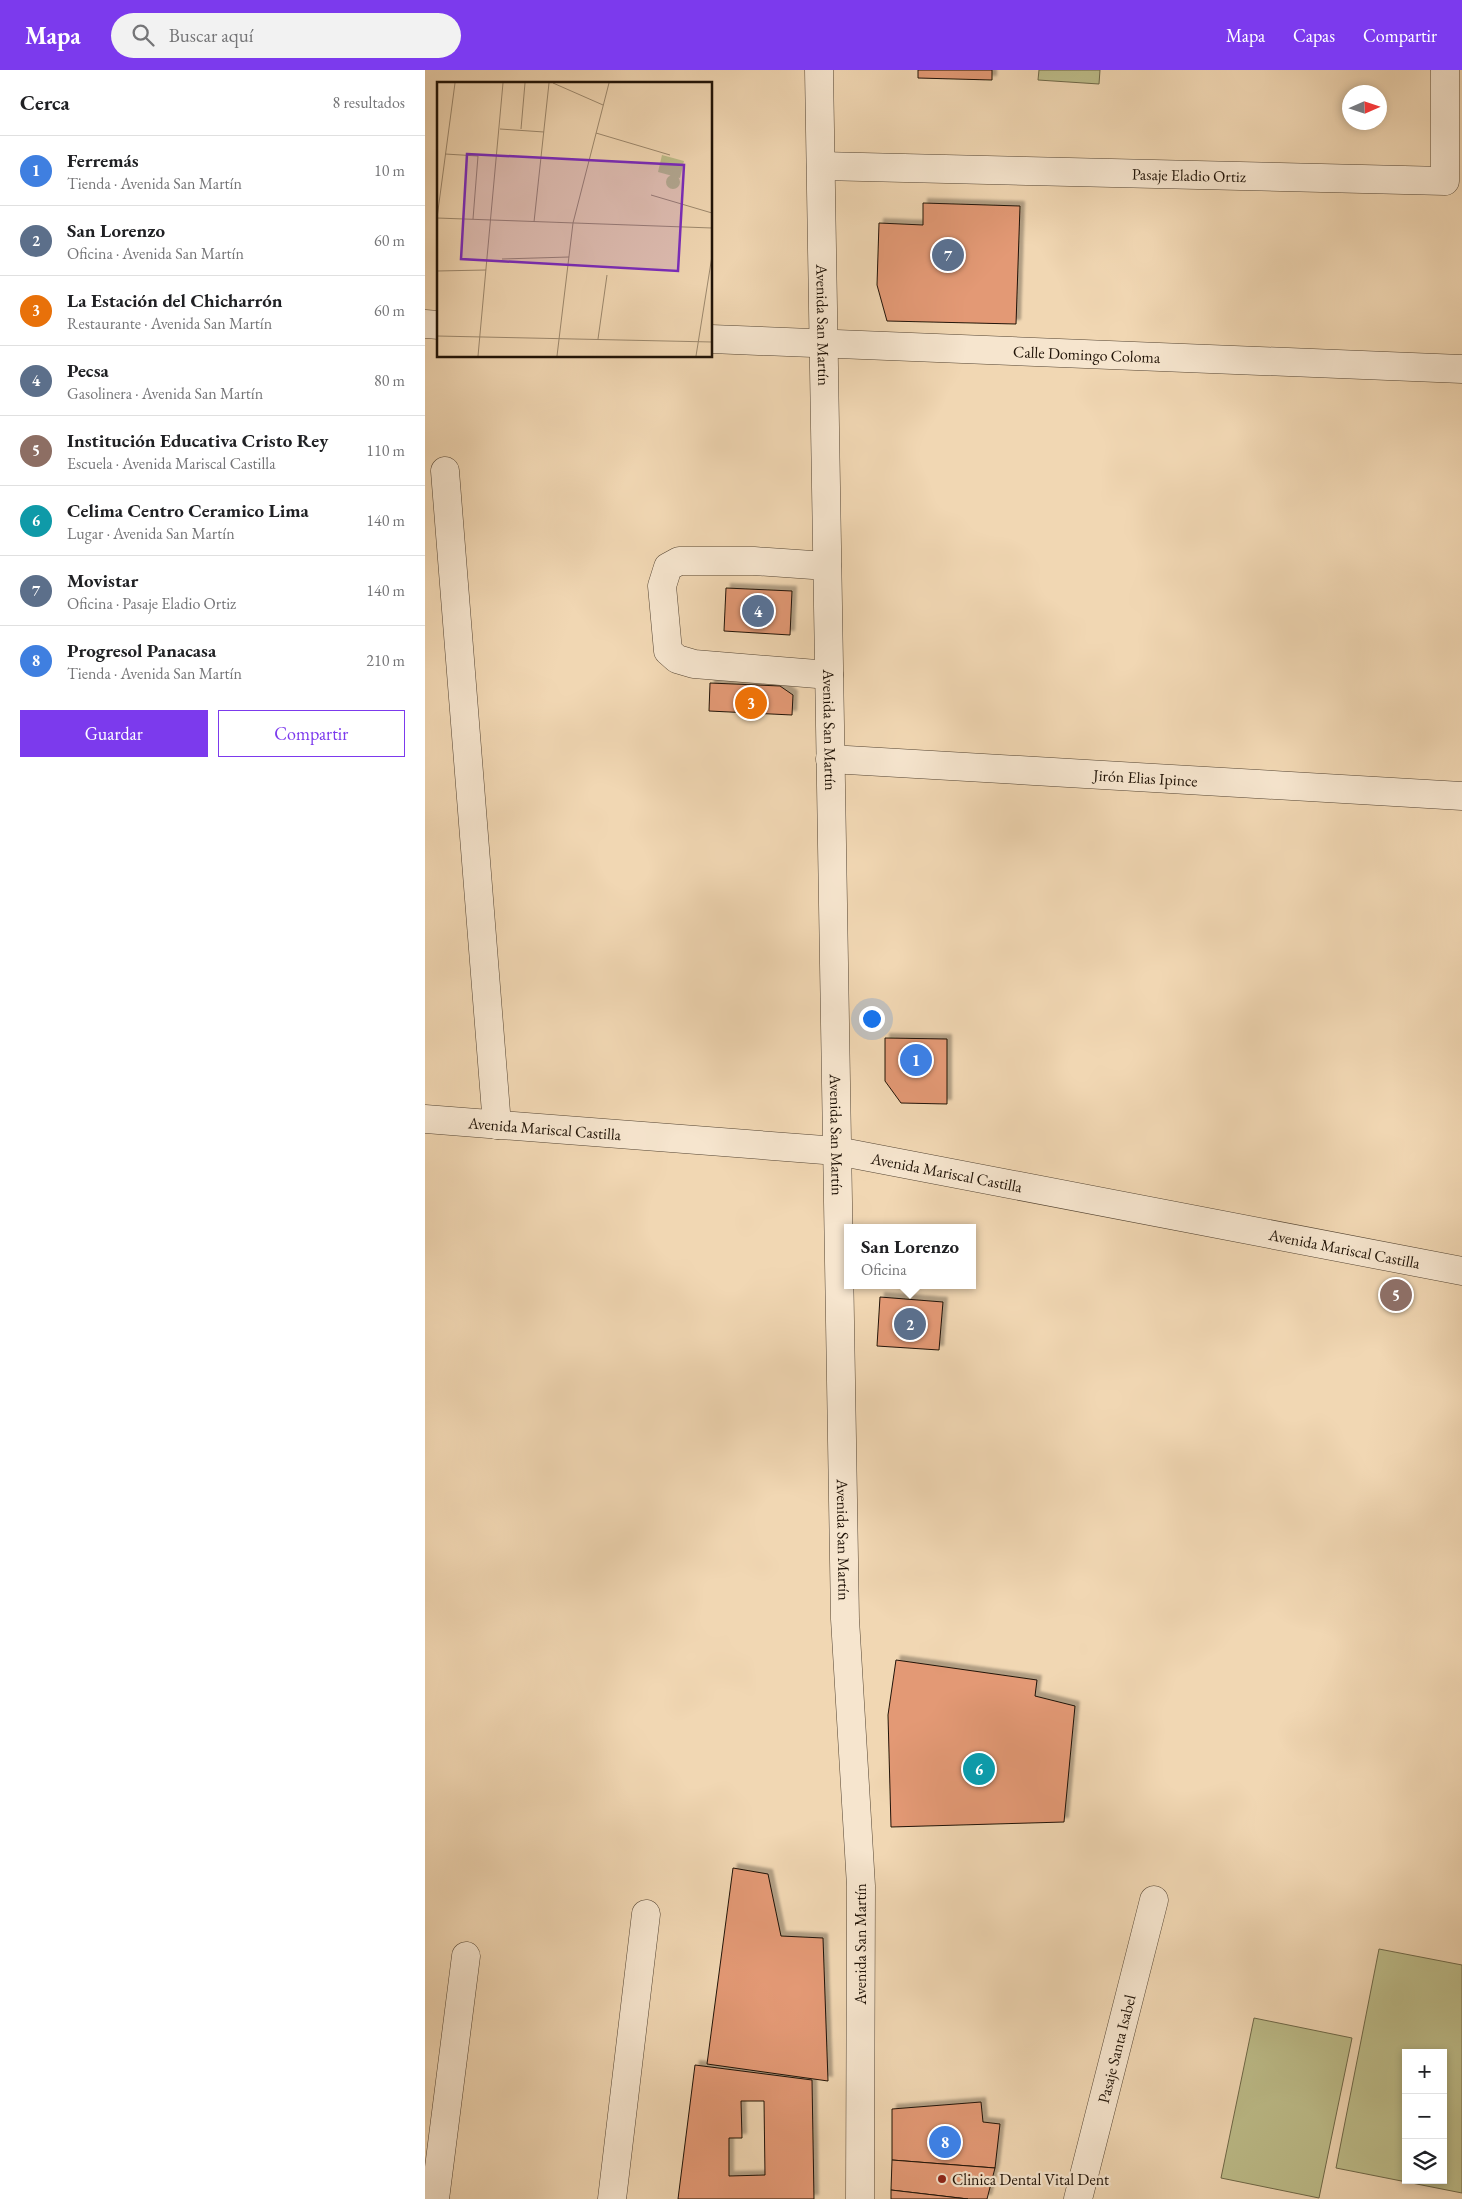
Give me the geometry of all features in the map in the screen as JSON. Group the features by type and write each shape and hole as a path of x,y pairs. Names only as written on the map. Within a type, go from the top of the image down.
{"street":[{"name":"Avenida San Martín","path":"819,70 845,1619 861,1886 860,2199"},
{"name":"Pasaje Eladio Ortiz","path":"821,166 1445,181 1445,70"},
{"name":"Calle Domingo Coloma","path":"713,339 1462,370"},
{"path":"445,471 497,1125"},
{"path":"827,566 754,561 679,561 668,567 662,586 668,651 677,659 694,664 829,676"},
{"name":"Jirón Elias Ipince","path":"830,759 1462,796"},
{"name":"Avenida Mariscal Castilla","path":"425,1119 837,1151 1462,1271"},
{"name":"Pasaje Santa Isabel","path":"1078,2199 1155,1900"},
{"path":"612,2199 646,1914"},
{"path":"435,2199 466,1956"}],"green space":[{"path":"1039,70 1100,70 1099,84 1038,80"},
{"path":"1379,1949 1462,1965 1462,2193 1417,2184 1447,2184 1447,2049 1402,2049 1402,2181 1336,2168"},
{"path":"1254,2018 1352,2038 1319,2198 1221,2178"}],"building":[{"path":"918,70 992,70 992,80 918,78"},
{"path":"923,203 1020,206 1016,324 887,321 877,285 879,223 923,225"},
{"path":"726,588 792,591 790,635 724,631"},
{"path":"710,683 780,686 793,695 792,715 709,711"},
{"path":"885,1038 947,1039 947,1104 901,1103 885,1081"},
{"path":"880,1297 943,1302 939,1350 877,1346"},
{"path":"896,1660 1037,1680 1035,1696 1075,1706 1064,1822 891,1827 888,1715"},
{"path":"733,1868 768,1874 781,1936 823,1938 828,2081 707,2064"},
{"path":"695,2065 812,2080 814,2199 678,2199","holes":["741,2101 764,2101 765,2175 729,2176 729,2138 742,2138"]},
{"path":"981,2102 983,2122 1000,2124 995,2168 892,2160 892,2109"},
{"name":"Clinica Dental Vital Dent","path":"892,2160 995,2168 987,2199 968,2199 891,2190"},
{"path":"891,2190 968,2199 891,2199"}],"place":[{"name":"Movistar","path":"948,255"},
{"name":"Pecsa","path":"758,611"},
{"name":"La Estación del Chicharrón","path":"751,703"},
{"name":"Ferremás","path":"916,1060"},
{"name":"Institución Educativa Cristo Rey","path":"1396,1295"},
{"name":"San Lorenzo","path":"910,1324"},
{"name":"Celima Centro Ceramico Lima","path":"979,1769"},
{"name":"Progresol Panacasa","path":"945,2142"},
{"name":"Clinica Dental Vital Dent","path":"942,2179"}]}
